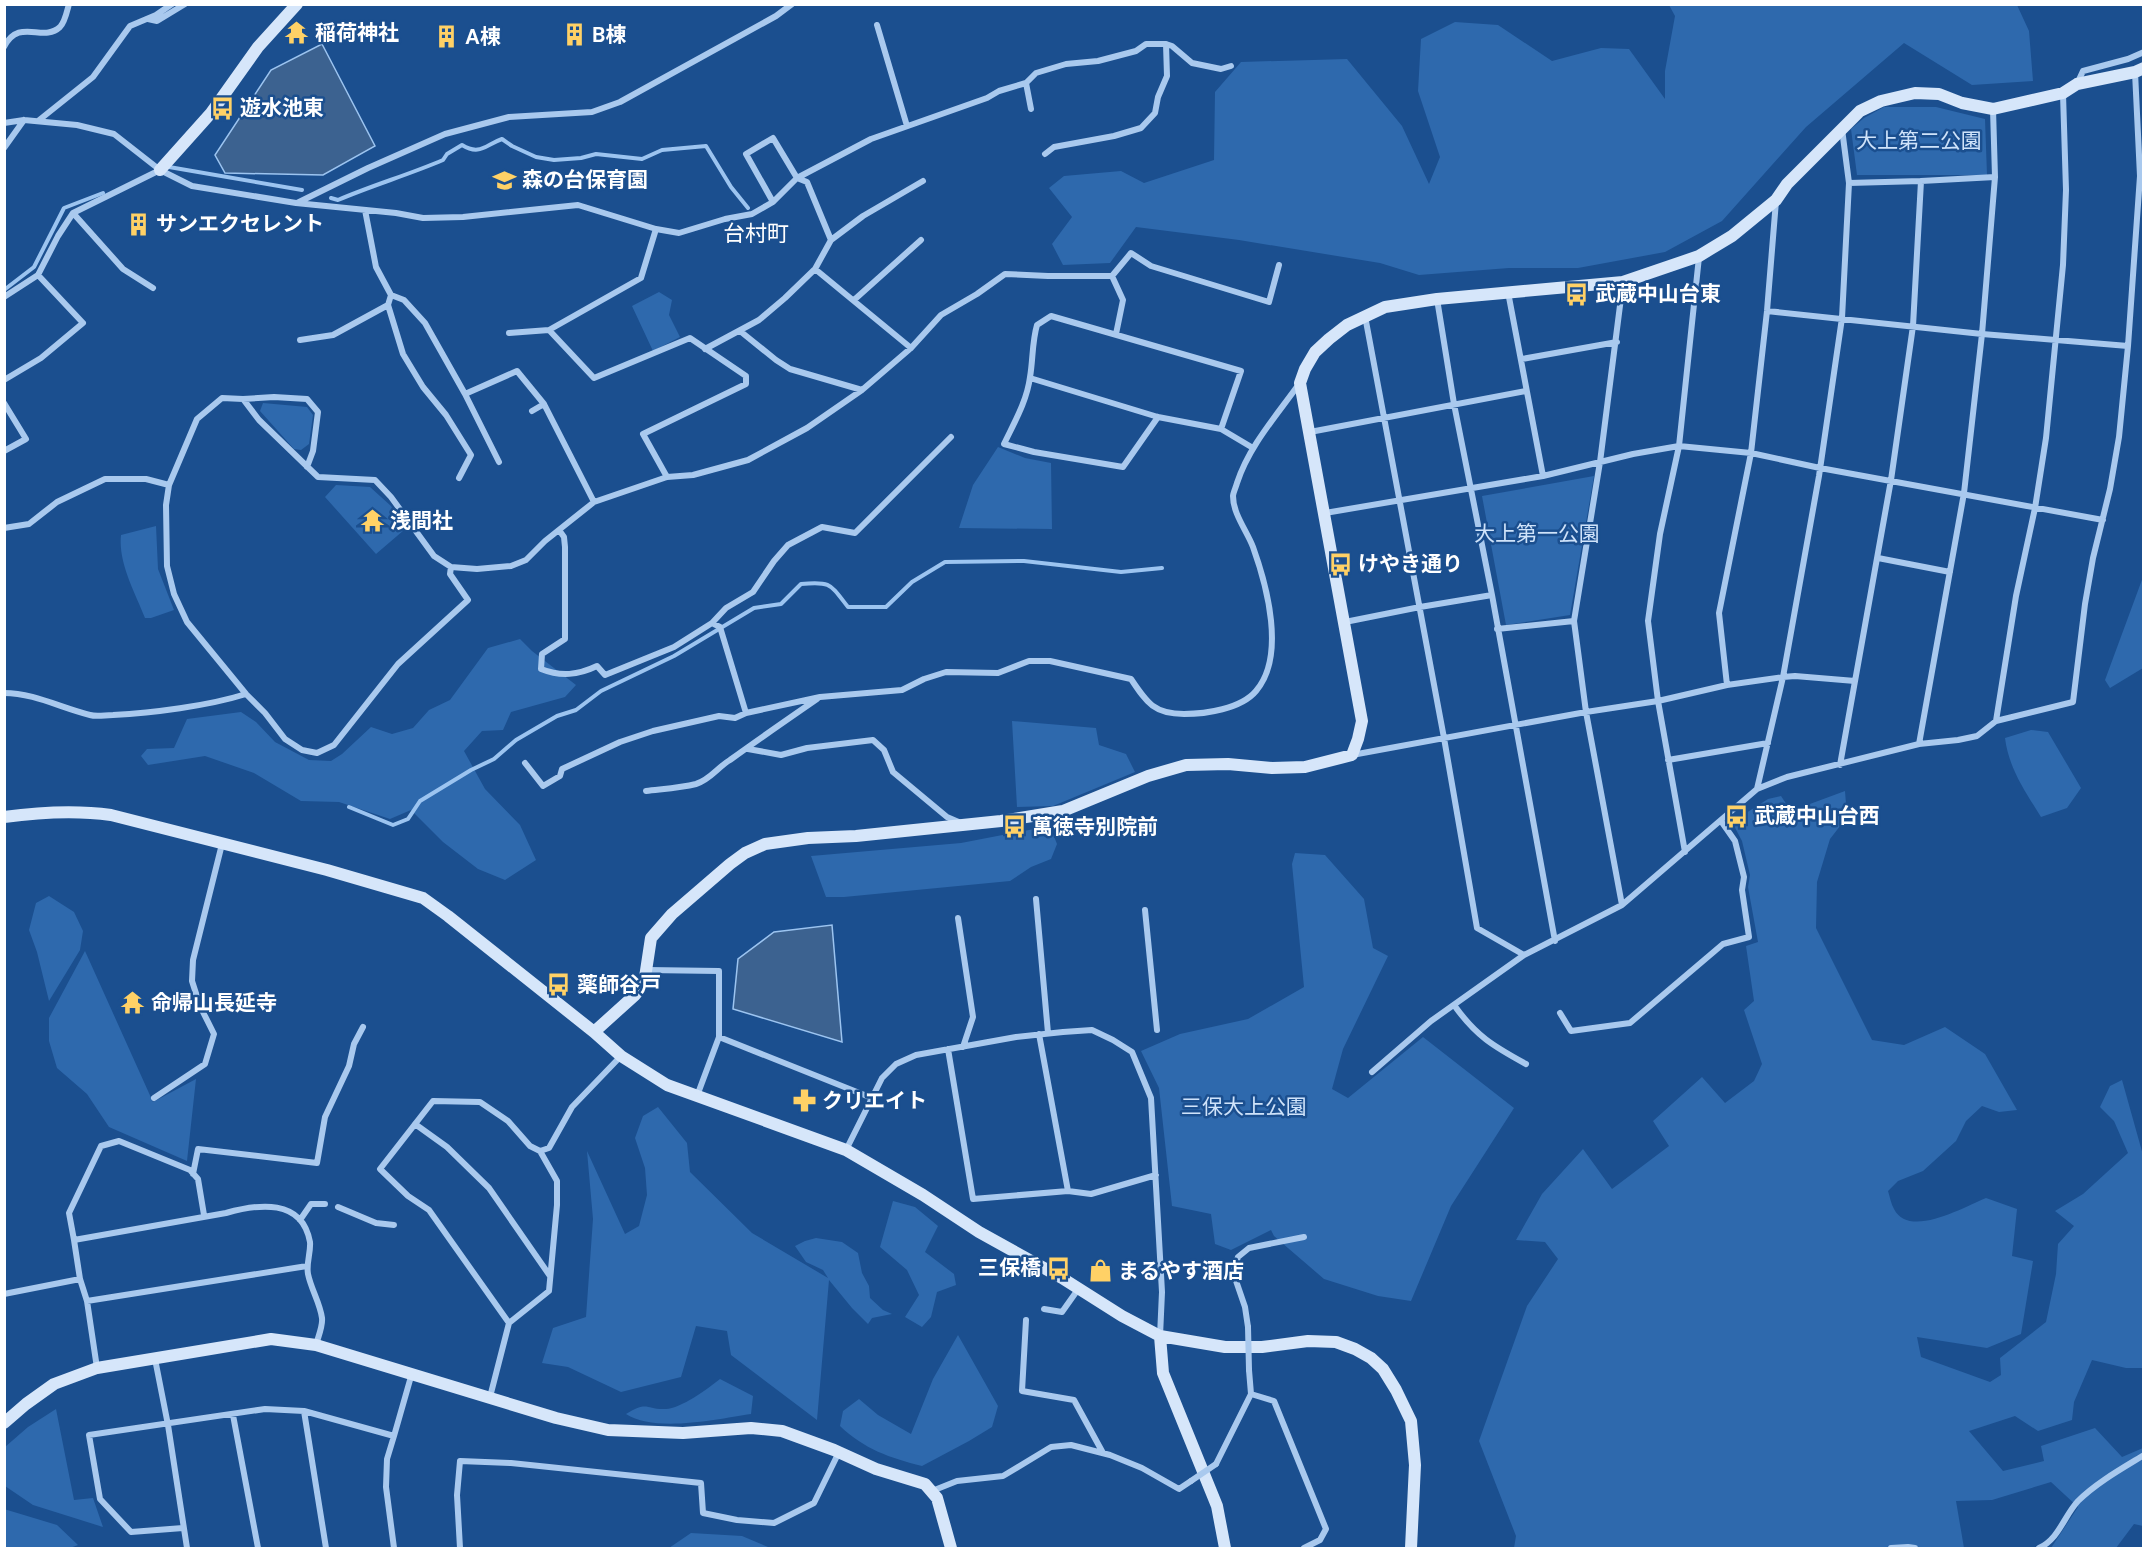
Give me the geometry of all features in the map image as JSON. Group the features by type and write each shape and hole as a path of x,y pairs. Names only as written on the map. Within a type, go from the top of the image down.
{"street":[{"path":"4,46 22,31 32,30 44,34 52,32 62,25 69,4"},
{"path":"38,121 93,77 130,26 169,8 172,4"},
{"path":"147,19 157,21 185,4"},
{"path":"4,297 38,275 73,213 159,170 211,113 258,47 297,4"},
{"path":"296,203 445,134 509,117 592,112 620,102 776,16 792,4"},
{"path":"877,26 907,126"},
{"path":"4,123 24,120 38,121 77,125 114,134 159,170 192,186 296,203 423,218 463,217 578,206 679,234 725,219 752,214 773,202 797,178 871,139 1026,83 1036,73 1066,64 1098,61 1136,51 1146,44 1172,46 1192,63 1221,69 1231,66"},
{"path":"1045,154 1054,147 1114,136 1141,128 1155,113 1158,97 1167,76 1166,44"},
{"path":"2077,84 2084,71 2128,59 2144,52"},
{"path":"525,763 543,786 560,776 562,769 620,742 653,731 719,716 735,718 746,713 820,697 902,690 924,679 946,672 998,673 1029,661 1050,661 1131,679 1141,694 1158,711 1182,714 1212,712 1234,705 1256,692 1267,670 1271,643 1271,617 1263,573 1239,517 1233,496 1253,448 1300,383 1315,352 1347,325 1384,307 1437,299 1623,282 1699,256 1732,236 1776,200 1787,184 1860,111 1881,101 1915,93 1939,94 1962,103 1993,109 2063,93 2077,84 2139,70 2140,176 2119,437 2085,604 2073,702 1996,722 1977,736 1919,744 1787,777 1757,789 1622,905 1524,955 1431,1021 1372,1072"},
{"path":"1026,83 1030,109"},
{"path":"1996,722 2016,596 2035,508 2046,438 2063,265 2066,190 2063,93"},
{"path":"1919,744 1964,493 1982,334 1995,177 1993,109"},
{"path":"4,148 24,120"},
{"path":"1757,789 1783,677 1820,468 1842,318 1849,183 1842,129"},
{"path":"773,202 746,154 773,138 797,178 807,182 831,240"},
{"path":"1849,183 1921,182 1995,177"},
{"path":"705,349 759,320 815,269 831,240 863,216 923,181"},
{"path":"1840,765 1891,480 1913,326 1921,182"},
{"path":"1727,685 1719,613 1751,453 1767,311 1776,200"},
{"path":"364,210 376,267 391,295 404,300 425,323 488,435 499,462"},
{"path":"73,213 123,269 153,288"},
{"path":"509,333 549,330 641,278 656,229"},
{"path":"854,300 921,240"},
{"path":"1112,276 1131,253 1151,266 1269,302 1279,265"},
{"path":"1685,852 1658,701 1647,621 1658,546 1679,446 1699,256"},
{"path":"815,269 911,348"},
{"path":"243,399 260,420 318,477 375,480 391,497 434,556 451,567 477,569 511,566 526,560 594,502 668,477 693,475 748,460 807,428 862,390 911,348 941,315 1005,274 1112,276"},
{"path":"4,380 41,358 83,323 38,275"},
{"path":"1112,276 1123,300 1116,334"},
{"path":"1622,905 1586,712 1574,621 1600,462 1623,282"},
{"path":"1508,292 1543,476"},
{"path":"391,295 388,305 404,354 423,387 446,415 471,455 459,478"},
{"path":"1437,299 1454,404 1492,595 1555,940"},
{"path":"300,340 333,335 388,305"},
{"path":"1767,311 1982,334 2128,346"},
{"path":"1158,417 1123,467 1034,452 1005,444 1025,398 1030,378 1033,337 1037,325 1051,316 1241,371 1221,429"},
{"path":"1365,316 1477,928 1524,955"},
{"path":"549,330 594,378 690,338 746,376 746,384 643,434 668,477"},
{"path":"740,331 790,369 862,390"},
{"path":"1522,359 1617,342"},
{"path":"465,394 517,371 544,404 594,502"},
{"path":"1030,378 1158,417 1221,429 1253,448"},
{"path":"1300,383 1362,721 1359,739 1352,755"},
{"path":"1310,432 1526,391"},
{"path":"307,467 318,412 307,399 222,398 197,419 169,485 166,505 166,566 174,594 187,622 285,739 302,750 317,753 334,745 398,664 468,600 450,574 451,567"},
{"path":"4,403 26,439 4,451"},
{"path":"532,411 544,404"},
{"path":"559,530 564,537 565,547 565,639 542,654 541,669 556,675 585,672 597,666 605,675 674,647 712,623 726,608 753,592 788,545 822,527 855,533 951,437"},
{"path":"1325,513 1543,476 1679,446 1751,453 1820,468 2103,520"},
{"path":"4,528 29,524 57,502 105,479 146,478 169,485"},
{"path":"1878,558 1950,572"},
{"path":"1345,622 1492,595"},
{"path":"1497,629 1574,621"},
{"path":"712,623 720,627 746,713"},
{"path":"594,1032 644,984 651,938 672,914 745,853 765,844 808,838 856,836 1001,821 1063,811 1148,776 1186,765 1305,767 1352,755 1658,701 1727,685 1795,676 1855,681"},
{"path":"4,693 15,693 55,703 92,716 130,714 228,700 246,694"},
{"path":"646,791 698,783 711,776 762,736 820,697"},
{"path":"748,749 781,755 807,748 873,740 884,750 893,772 910,788 947,817 964,824"},
{"path":"1668,760 1768,743"},
{"path":"4,817 42,812 81,811 111,815 327,870 423,898 594,1032 621,1056 667,1085 846,1150 923,1195 979,1232 1160,1336 1225,1347 1262,1347 1308,1341 1336,1342 1355,1349 1371,1358 1383,1370 1411,1421 1415,1465 1411,1548"},
{"path":"1560,1013 1571,1031 1630,1023 1723,944 1749,937 1742,890 1744,877 1742,868 1735,841 1720,821"},
{"path":"154,1098 205,1064 214,1034 200,1006 192,981 193,960 222,843"},
{"path":"1036,899 1048,1033"},
{"path":"1145,910 1157,1030"},
{"path":"958,918 974,1017 963,1047"},
{"path":"646,970 719,971 718,1036 696,1096"},
{"path":"1454,1005 1481,1038 1526,1064"},
{"path":"193,1174 198,1149 317,1163 325,1117 349,1066 354,1044 363,1027"},
{"path":"846,1150 882,1078 896,1064 915,1055 1039,1034 1092,1030 1132,1052 1151,1098 1162,1292 1160,1336 1163,1373 1217,1506 1225,1548"},
{"path":"1039,1034 1068,1191"},
{"path":"718,1036 872,1098"},
{"path":"948,1049 973,1199 1068,1191 1091,1194 1156,1175"},
{"path":"540,1152 549,1148 572,1107 621,1056"},
{"path":"490,1397 509,1323 549,1291 557,1182 540,1152 530,1146 508,1121 480,1102 433,1101 380,1169 408,1196 429,1210 509,1323"},
{"path":"415,1124 447,1147 489,1188 550,1276"},
{"path":"97,1368 87,1301 69,1213 100,1146 119,1141 190,1170 198,1179 204,1215"},
{"path":"300,1220 311,1204 325,1204"},
{"path":"74,1240 265,1205 284,1209 300,1220 310,1243 306,1266 311,1288 323,1320 316,1345"},
{"path":"338,1207 376,1223 394,1225"},
{"path":"931,1491 957,1481 1003,1476 1051,1447 1071,1445 1103,1453 1142,1468 1179,1489 1191,1481 1216,1464 1251,1394 1248,1327 1245,1307 1233,1272 1238,1257 1249,1248 1304,1238"},
{"path":"87,1301 306,1266"},
{"path":"4,1294 81,1279"},
{"path":"1044,1309 1062,1312 1079,1288"},
{"path":"1026,1320 1022,1391 1074,1400 1103,1453"},
{"path":"4,1423 54,1384 97,1368 271,1340 316,1345 556,1418 608,1430 683,1432 751,1428 782,1431 839,1452 876,1469 925,1484 937,1498 951,1548"},
{"path":"155,1359 187,1548"},
{"path":"394,1548 386,1487 387,1459 412,1374"},
{"path":"1251,1394 1274,1401 1326,1529 1320,1540 1304,1548"},
{"path":"183,1528 130,1532 100,1499 89,1435 265,1409 304,1411 394,1436"},
{"path":"304,1411 326,1548"},
{"path":"233,1415 258,1548"},
{"path":"460,1548 457,1495 460,1461 511,1463 700,1483 703,1514 774,1523 814,1503 839,1452"},
{"path":"2040,1548 2046,1545 2066,1520 2076,1503 2110,1476 2144,1455"},
{"path":"1891,1548 1908,1546 1915,1548"}],"green space":[{"path":"1669,5 2017,5 2029,31 2033,81 1972,85 1904,43 1806,127 1722,221 1665,252 1578,268 1509,268 1419,275 1380,263 1239,240 1136,227 1110,263 1063,265 1052,244 1072,217 1049,188 1064,176 1121,171 1144,183 1214,160 1215,92 1241,62 1347,59 1402,126 1429,184 1440,157 1418,91 1421,39 1455,22 1498,25 1552,61 1601,48 1629,49 1665,99 1665,71 1675,16"},
{"name":"大上第二公園","path":"1884,107 1936,107 1985,119 1987,175 1857,175 1851,129 1864,118"},
{"path":"659,292 672,300 669,315 680,337 653,351 632,306"},
{"path":"263,403 307,407 313,415 309,444 301,450 294,449 260,411"},
{"path":"998,447 1025,458 1051,463 1052,529 959,528 973,485"},
{"name":"大上第一公園","path":"1594,476 1570,615 1506,625 1482,496"},
{"path":"336,485 370,487 391,506 404,530 376,554 325,497"},
{"path":"156,526 158,569 174,610 145,618 125,567 121,535"},
{"path":"2143,577 2143,668 2110,688 2105,680"},
{"path":"520,639 576,685 565,697 511,712 503,730 482,731 464,751 485,789 520,825 536,860 505,880 478,869 443,842 411,810 390,819 339,802 301,801 254,773 205,756 148,765 141,756 147,749 174,748 187,719 241,712 256,722 275,742 309,760 331,761 371,727 392,734 413,728 429,710 450,700 488,648"},
{"path":"1012,721 1096,728 1099,745 1126,754 1135,772 1053,806 1017,807"},
{"path":"2031,730 2048,732 2081,788 2067,808 2041,817 2014,770 2005,738"},
{"path":"1845,791 1847,817 1830,839 1817,882 1816,928 1872,1040 1904,1045 1945,1027 1985,1054 2017,1110 1999,1112 1982,1106 1966,1121 1956,1141 1923,1171 1898,1181 1888,1191 1891,1203 1901,1218 1912,1221 1937,1218 1986,1198 2017,1209 2012,1256 2033,1261 2021,1334 1987,1348 1917,1337 1921,1357 1990,1382 2001,1375 2000,1358 2046,1322 2056,1274 2058,1244 2074,1226 2055,1211 2083,1194 2128,1153 2114,1121 2100,1107 2110,1086 2122,1080 2143,1155 2143,1368 2126,1368 2092,1360 2074,1402 2072,1420 2038,1431 2015,1416 1969,1431 2003,1471 2044,1461 2041,1446 2095,1428 2122,1457 2143,1448 2143,1526 2134,1524 2116,1548 2051,1548 2078,1507 2051,1482 1992,1500 1956,1501 1964,1548 1514,1548 1516,1536 1479,1441 1527,1306 1558,1259 1545,1242 1516,1240 1542,1194 1583,1149 1612,1189 1669,1146 1653,1121 1702,1077 1725,1103 1754,1081 1762,1064 1744,1010 1754,1001 1746,946 1758,942 1748,887 1750,875 1742,841 1732,822 1768,799 1781,796 1791,811"},
{"path":"1050,826 1057,844 1051,859 1031,867 1010,881 826,897 811,856 961,843"},
{"name":"三保大上公園","path":"1295,853 1325,855 1364,899 1373,948 1388,956 1343,1049 1332,1089 1348,1098 1423,1037 1514,1108 1451,1206 1411,1301 1378,1296 1324,1279 1274,1236 1271,1230 1231,1250 1215,1244 1211,1214 1172,1206 1159,1088 1141,1051 1180,1034 1248,1019 1304,987 1292,864"},
{"path":"49,896 74,912 83,931 80,950 49,1001 29,930 36,903"},
{"path":"85,951 153,1102 196,1079 187,1161 109,1127 87,1094 57,1068 49,1041 49,1018"},
{"path":"658,1107 687,1143 690,1172 752,1233 828,1278 823,1270 806,1262 795,1246 816,1238 842,1242 858,1253 862,1273 869,1286 870,1298 883,1310 892,1314 872,1318 868,1324 829,1280 817,1420 731,1355 727,1331 696,1326 681,1377 621,1392 568,1367 542,1363 553,1328 586,1317 593,1219 587,1151 625,1234 639,1226 647,1195 645,1168 635,1138 643,1116"},
{"path":"893,1201 915,1207 938,1226 925,1252 954,1274 956,1285 937,1292 931,1317 922,1327 905,1317 919,1295 907,1270 880,1247"},
{"path":"958,1335 998,1406 992,1427 922,1466 878,1452 858,1441 840,1426 843,1411 859,1399 878,1415 911,1434 933,1379"},
{"path":"720,1379 753,1396 751,1414 670,1424 638,1420 626,1414 639,1407 666,1409 679,1406"},
{"path":"56,1409 74,1500 93,1498 103,1527 33,1505 5,1486 5,1447 28,1427"},
{"path":"4,1509 57,1525 78,1545 70,1548 5,1548"},
{"path":"691,1533 742,1536 768,1547 669,1548"}],"shaded area":[{"path":"322,44 375,146 323,175 225,173 215,155 271,70"},
{"path":"832,925 842,1042 733,1009 738,959 774,932"}],"waterway":[{"path":"331,198 338,200 443,160 447,154 462,145 478,150 502,139 536,157 554,160 581,158 596,154 642,159 662,150 706,146 731,187 748,208"},
{"path":"169,167 302,190"},
{"path":"4,290 34,267 64,208 103,193"},
{"path":"349,807 393,825 408,819 420,801 494,759 516,740 557,716 576,710 601,691 674,656 754,608 781,604 801,584 818,583 829,586 848,607 886,607 912,582 945,562 1024,561 1121,572 1162,568"}],"place":[{"name":"稲荷神社","path":"297,33"},
{"name":"B棟","path":"574,35"},
{"name":"A棟","path":"447,37"},
{"name":"遊水池東","path":"222,108"},
{"name":"森の台保育園","path":"504,180"},
{"name":"サンエクセレント","path":"138,224"},
{"name":"武蔵中山台東","path":"1577,294"},
{"name":"浅間社","path":"372,521"},
{"name":"けやき通り","path":"1340,564"},
{"name":"武蔵中山台西","path":"1736,816"},
{"name":"萬徳寺別院前","path":"1014,827"},
{"name":"薬師谷戸","path":"559,985"},
{"name":"命帰山長延寺","path":"133,1003"},
{"name":"クリエイト","path":"804,1101"},
{"name":"三保橋","path":"1059,1268"},
{"name":"まるやす酒店","path":"1100,1271"}],"district":[{"name":"台村町","path":"756,233"}]}
